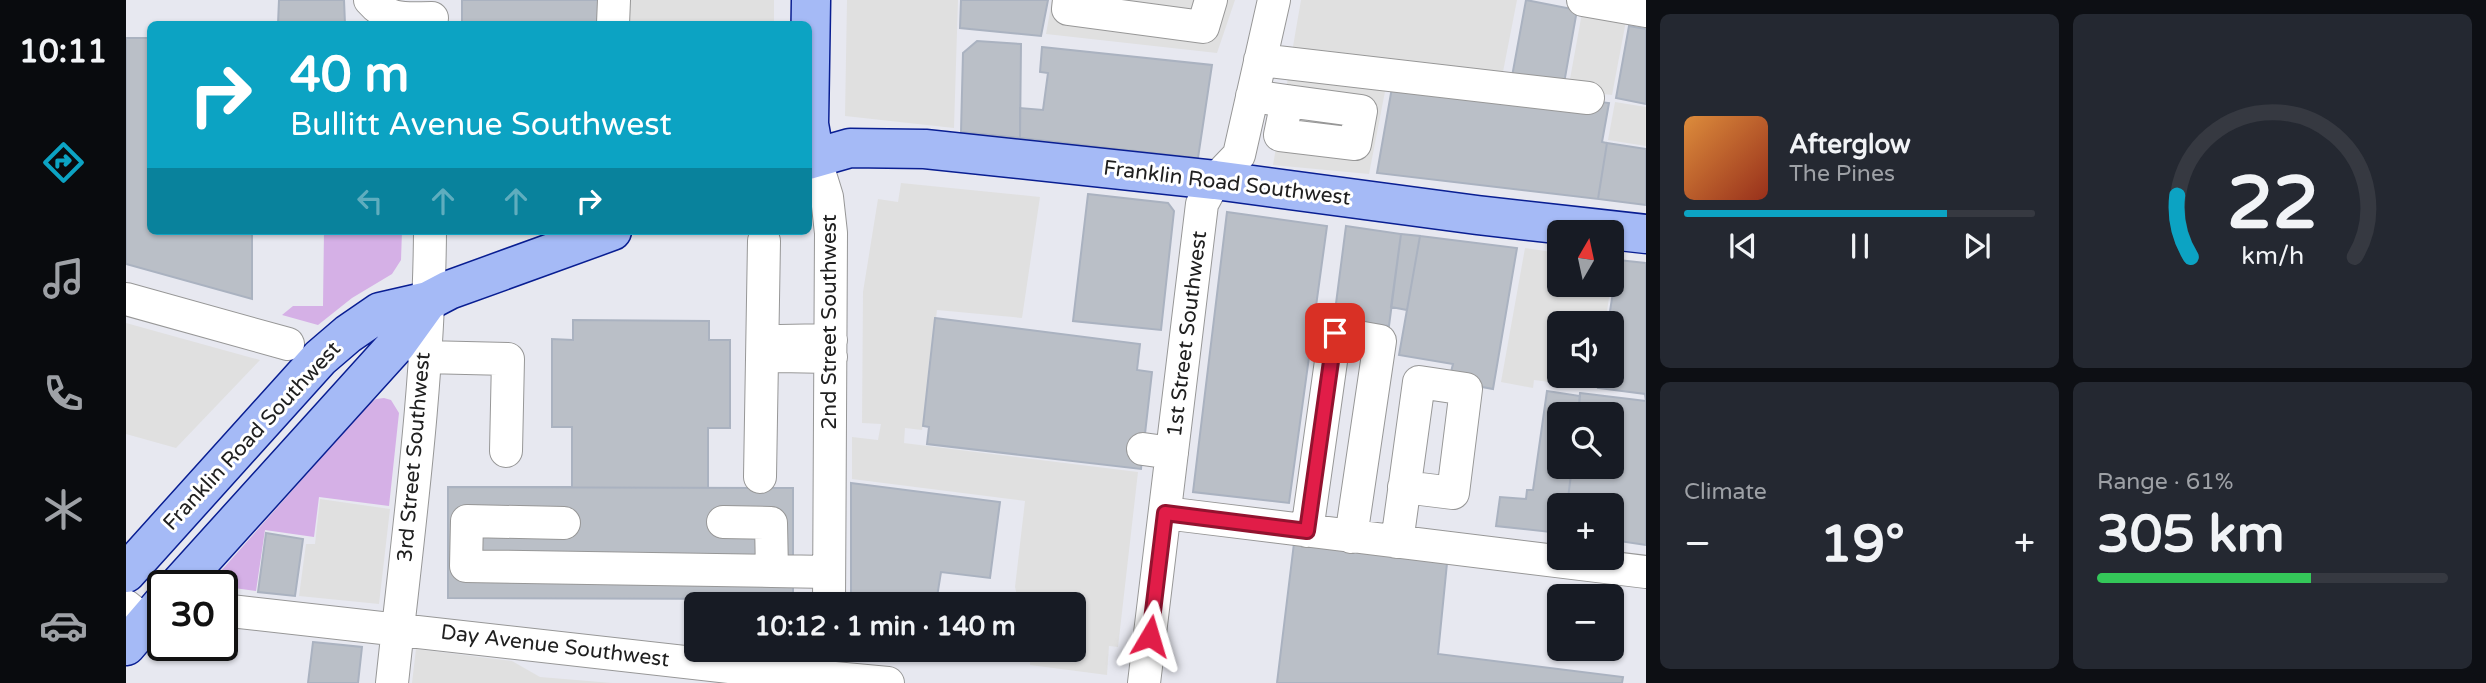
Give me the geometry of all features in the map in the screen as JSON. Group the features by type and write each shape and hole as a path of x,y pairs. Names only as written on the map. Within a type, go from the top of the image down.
{"main road":[{"name":"2nd Street Southwest","path":"811,0 811,21"},
{"name":"Franklin Road Southwest","path":"812,159 850,148 925,149 1215,180 1477,215 1646,234"},
{"name":"Franklin Road Southwest","path":"126,573 320,358 348,334 380,312 428,301 449,290 599,235"},
{"name":"Franklin Road Southwest","path":"192,570 397,344 428,301"}],"street":[{"path":"370,0 378,10 393,17 432,14"},
{"path":"613,21 614,0"},
{"path":"1069,0 1068,9 1203,27 1211,0"},
{"name":"1st Street Southwest","path":"1144,683 1165,513 1158,451 1202,204 1215,180 1239,155 1273,0"},
{"path":"1583,0 1646,11"},
{"path":"1260,60 1588,98"},
{"path":"1252,96 1287,101"},
{"name":"2nd Street Southwest","path":"812,159 827,197 831,233 829,592"},
{"name":"3rd Street Southwest","path":"392,683 424,357 430,235"},
{"path":"760,477 764,241"},
{"path":"126,299 288,344"},
{"path":"1307,531 1335,333 1380,341 1351,537"},
{"path":"764,347 780,341 831,349"},
{"path":"424,357 508,359 506,451"},
{"path":"1396,542 1404,487"},
{"path":"1165,513 1646,572"},
{"path":"564,523 467,521 466,566 829,572"},
{"path":"723,522 771,523 772,571"},
{"name":"Day Avenue Southwest","path":"238,612 398,628 828,663 888,683"}],"shaded area":[{"path":"621,0 774,0 774,21 621,21"},
{"path":"847,0 958,0 954,128 845,116"},
{"path":"1052,0 1235,0 1217,53 1046,34"},
{"path":"1301,0 1517,0 1501,82 1291,58"},
{"path":"1582,13 1626,21 1612,95 1568,90"},
{"path":"1290,66 1388,76 1369,174 1273,165"},
{"path":"1615,102 1646,107 1646,146 1608,140"},
{"path":"901,183 1040,197 1022,318 937,310 922,430 905,428 904,443 1138,472 1118,647 1109,646 1107,675 1030,665 1030,662 1086,662 1086,592 1016,592 1025,501 852,479 852,437 878,440 881,424 862,423 863,292 878,199 898,202"},
{"path":"324,235 402,235 401,260 392,274 352,298 318,325 282,315 293,306 323,306"},
{"path":"1525,248 1547,251 1547,298 1609,298 1607,311 1547,311 1547,382 1534,380 1533,388 1501,382"},
{"path":"126,323 260,360 176,448 126,434"},
{"path":"376,399 391,400 399,413 389,506 319,497 314,537 265,530 256,591 238,589 238,570 222,570"},
{"path":"320,499 390,509 379,604 299,596 306,544 315,544"},
{"path":"416,649 512,661 540,677 612,683 412,683"}],"building":[{"path":"279,0 344,0 345,21 278,21"},
{"path":"462,0 609,0 608,21 462,21"},
{"path":"961,0 1048,0 1041,36 960,28"},
{"path":"1526,0 1577,10 1563,89 1511,82"},
{"path":"1629,26 1646,29 1646,104 1616,98"},
{"path":"126,38 147,38 147,235 252,235 252,299 126,264"},
{"path":"977,41 1021,44 1020,138 961,132 963,53"},
{"path":"1042,47 1212,65 1198,158 1020,138 1020,108 1043,110 1048,73 1040,72"},
{"path":"1394,76 1609,103 1602,142 1607,143 1598,199 1377,173"},
{"path":"1607,143 1646,149 1646,205 1598,199"},
{"path":"1088,194 1168,203 1174,211 1161,330 1073,321"},
{"path":"1227,212 1327,226 1289,503 1193,492"},
{"path":"1346,226 1401,234 1389,326 1334,319"},
{"path":"1401,234 1420,236 1407,310 1391,307"},
{"path":"1420,236 1517,248 1493,389 1466,384 1450,376 1453,364 1399,355"},
{"path":"1624,261 1646,263 1646,401 1645,394 1598,388 1624,388 1624,311 1610,311 1612,298 1624,298"},
{"path":"935,318 1140,344 1137,370 1152,372 1141,469 927,444 929,427 923,426"},
{"path":"573,320 709,321 709,340 730,340 730,428 708,428 708,488 793,488 793,592 684,592 684,599 448,598 448,487 572,487 572,427 552,427 552,339 573,340"},
{"path":"1547,391 1580,396 1579,402 1547,402 1547,479 1570,479 1569,493 1547,493 1547,532 1496,526 1500,497 1526,499 1527,490 1533,490"},
{"path":"1580,393 1646,401 1646,545 1624,542 1624,493 1569,493 1570,479 1624,479 1624,402 1579,402"},
{"path":"851,483 1000,502 990,578 941,572 938,592 851,592"},
{"path":"448,487 793,488 793,592 684,592 684,599 448,598"},
{"path":"266,533 303,539 295,596 258,592"},
{"path":"1294,543 1447,563 1438,654 1623,677 1622,683 1277,683"},
{"path":"313,642 362,647 358,683 308,683"}],"route":[{"path":"1150,636 1165,513 1307,531 1335,333"}]}
